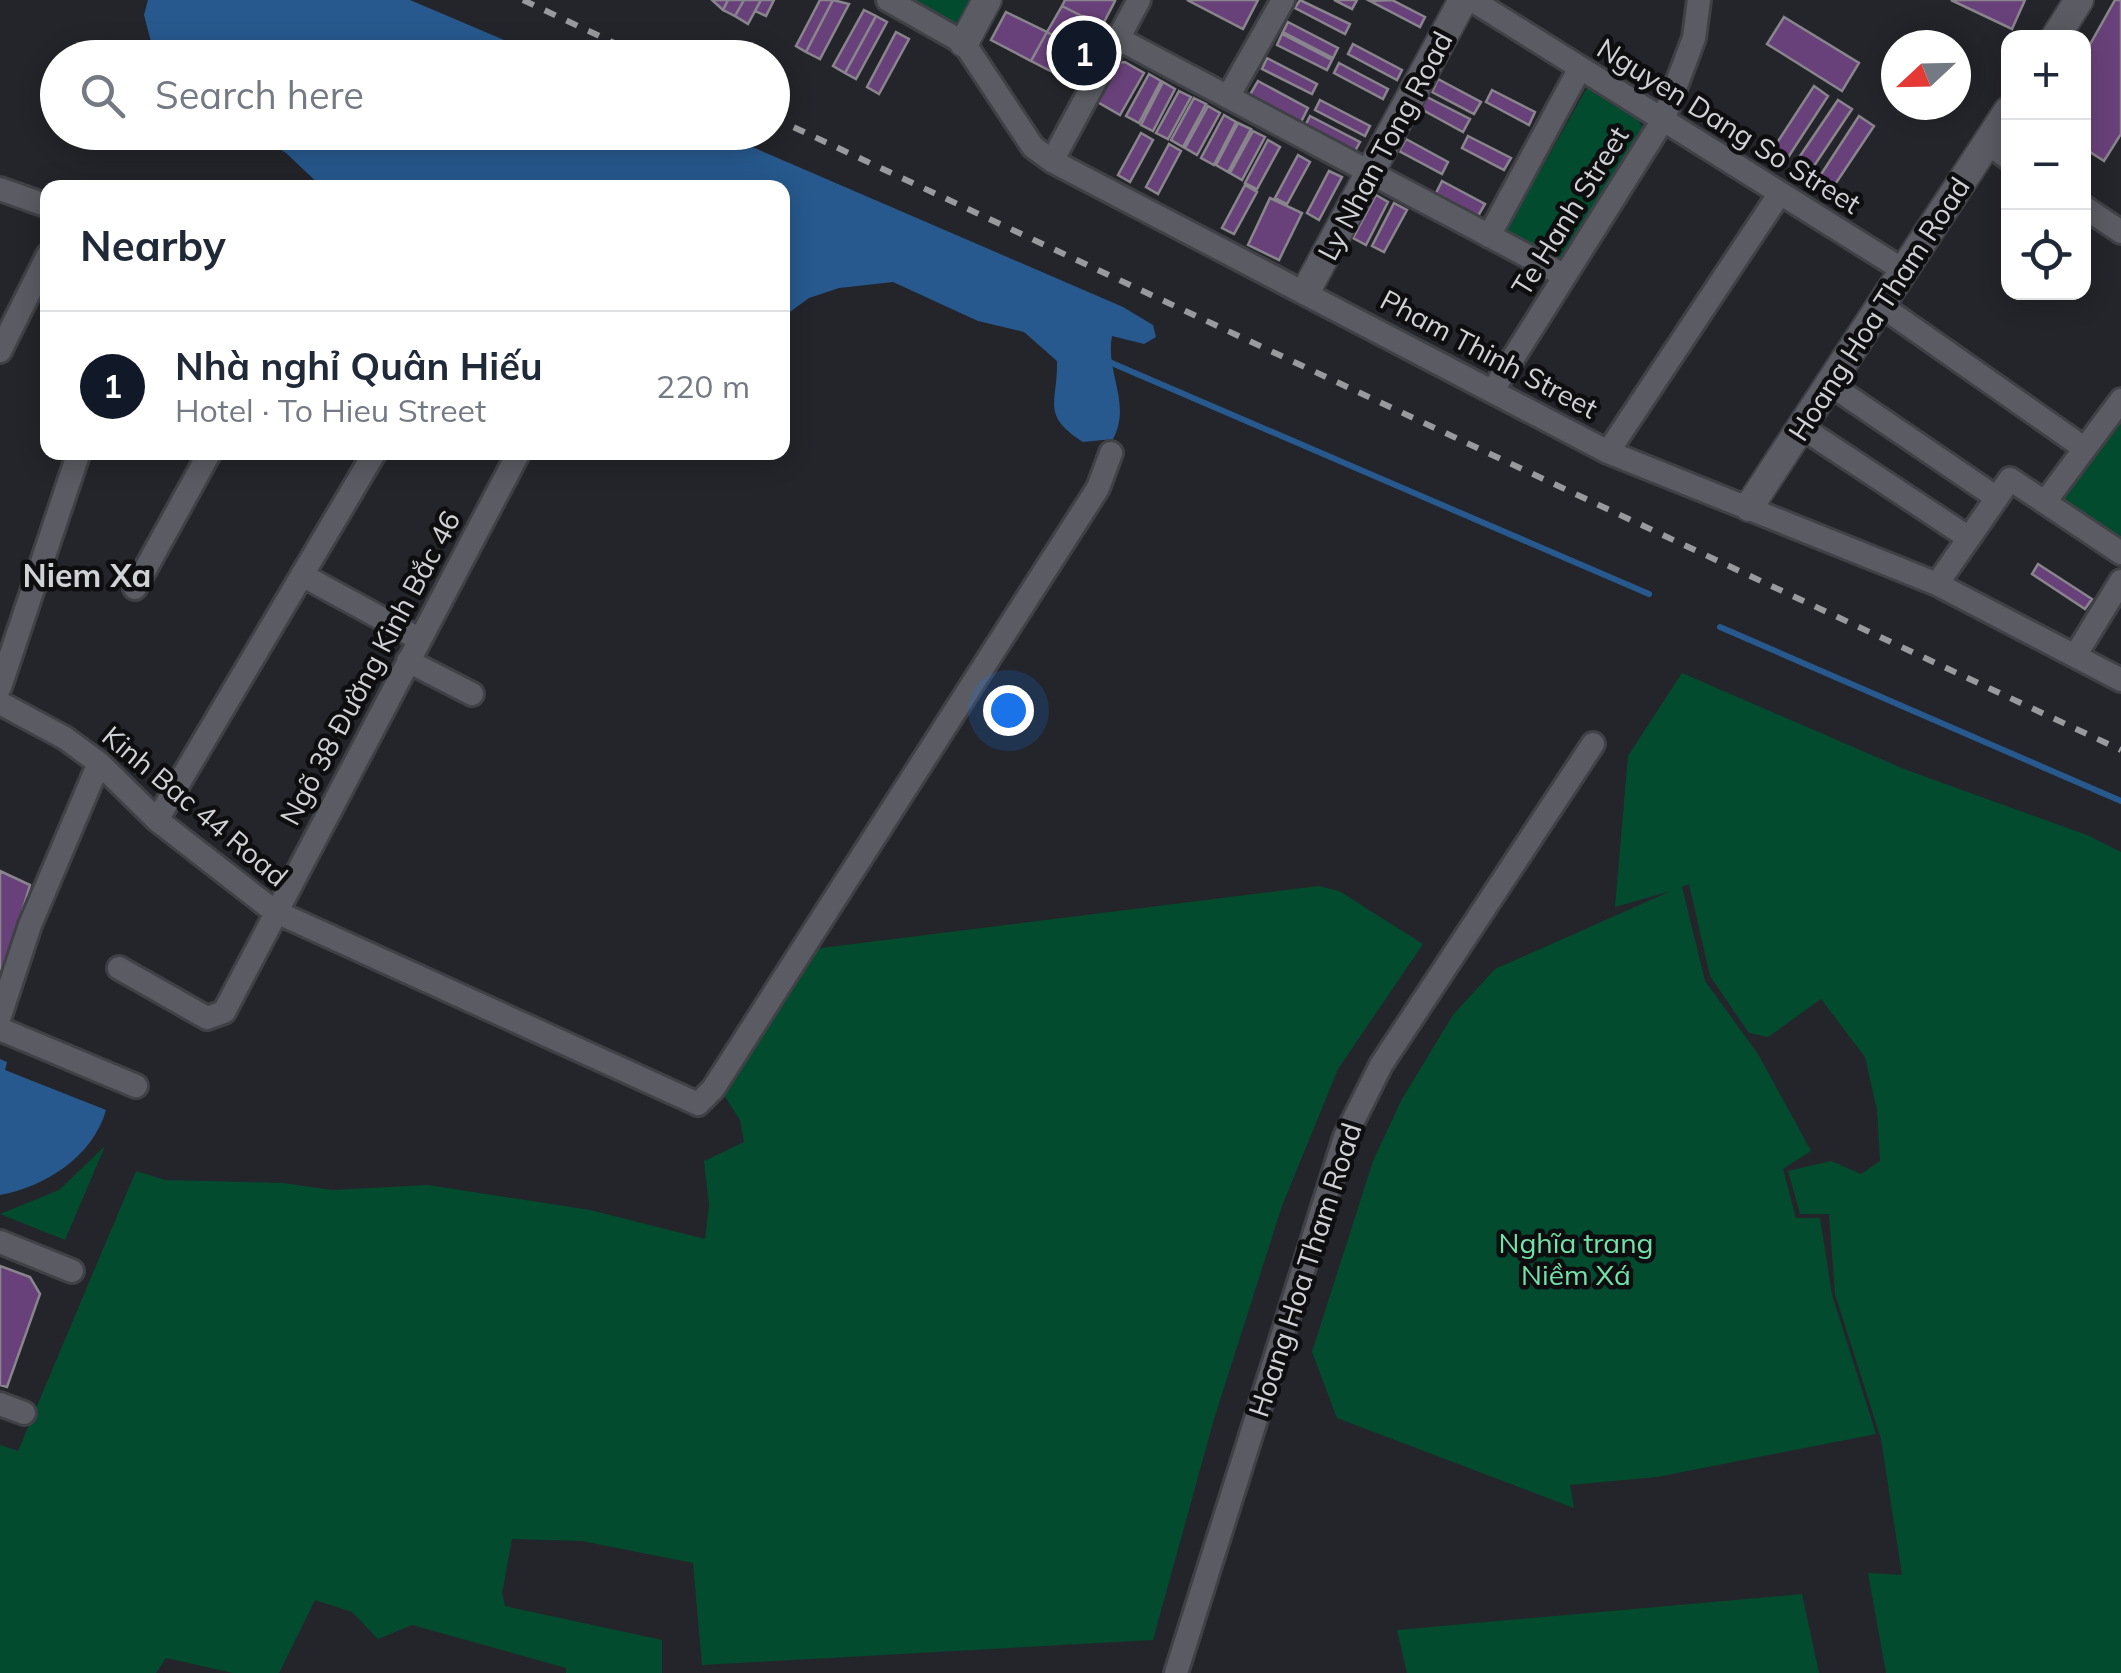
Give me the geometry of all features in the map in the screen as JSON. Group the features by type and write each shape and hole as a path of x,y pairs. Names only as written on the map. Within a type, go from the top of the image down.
{"street":[{"name":"Pham Thinh Street","path":"888,0 964,43 1033,147 1052,161 1608,452 1937,584 2121,680"},
{"path":"964,43 986,0"},
{"path":"1052,161 1139,0"},
{"path":"1228,97 1283,0"},
{"name":"Ly Nhan Tong Road","path":"1306,291 1464,0"},
{"name":"Nguyen Dang So Street","path":"1472,0 1903,270"},
{"name":"Te Hanh Street","path":"1493,390 1663,120 1694,38 1699,0"},
{"path":"2061,30 2079,0"},
{"path":"1119,39 1565,276"},
{"name":"Te Hanh Street","path":"1489,236 1580,68"},
{"name":"Hoang Hoa Tham Road","path":"1749,507 1903,270 1998,151 2006,120"},
{"path":"0,189 40,203"},
{"path":"1608,452 1780,193"},
{"path":"2088,210 2121,232"},
{"path":"0,350 40,271"},
{"path":"1880,305 2084,448"},
{"path":"1828,383 1997,498"},
{"path":"2045,502 2121,400"},
{"path":"1801,426 1969,538"},
{"name":"Kinh Bac 44 Road","path":"0,703 65,738 99,763 157,820 274,911 698,1104 712,1089 1098,488 1111,452"},
{"path":"0,687 76,460"},
{"path":"135,588 206,460"},
{"path":"157,820 370,460"},
{"name":"Ngõ 38 Đường Kinh Bắc 46","path":"120,968 207,1018 217,1018 224,1012 515,460"},
{"path":"1937,584 2010,479 2121,553"},
{"path":"302,575 419,639"},
{"path":"2075,656 2121,580"},
{"path":"408,661 472,694"},
{"name":"Hoang Hoa Tham Road","path":"1176,1673 1345,1137 1381,1064 1593,744"},
{"path":"0,1016 30,925 99,763"},
{"path":"0,1029 136,1086"},
{"path":"0,1242 72,1271"},
{"path":"0,1404 24,1414"}],"green space":[{"path":"902,0 979,0 968,23 951,26"},
{"path":"1588,86 1639,121 1644,132 1562,265 1505,233"},
{"path":"2121,414 2121,545 2060,502"},
{"name":"Nghĩa trang Niềm Xá","path":"1682,673 1904,769 2087,835 2121,852 2121,1673 1886,1673 1868,1573 1902,1575 1881,1439 1835,1294 1829,1214 1800,1214 1788,1171 1831,1161 1861,1174 1880,1161 1877,1110 1865,1057 1821,999 1768,1037 1749,1033 1710,976 1689,884 1682,887 1705,981 1758,1054 1811,1151 1783,1169 1796,1218 1820,1218 1832,1295 1876,1434 1657,1477 1570,1485 1574,1508 1337,1418 1312,1352 1373,1161 1402,1099 1453,1015 1495,969 1671,891 1615,907 1628,756"},
{"path":"1319,886 1339,891 1423,944 1338,1069 1282,1206 1214,1419 1153,1640 702,1665 693,1563 582,1541 512,1539 502,1593 505,1606 662,1640 662,1673 566,1673 566,1668 412,1625 378,1639 352,1612 315,1600 279,1673 233,1673 166,1658 156,1673 0,1673 0,1445 18,1451 136,1171 165,1180 283,1183 332,1190 428,1185 590,1210 705,1239 709,1205 704,1161 744,1142 740,1120 720,1089 813,949"},
{"path":"105,1146 65,1240 0,1214 59,1190"},
{"path":"1802,1594 1819,1673 1407,1673 1397,1630"}],"water":[{"path":"148,0 410,0 504,40 151,40 144,15"},
{"path":"281,150 759,150 1123,307 1153,325 1156,337 1144,344 1112,336 1118,426 1113,439 1083,442 1056,415 1057,361 1024,332 978,321 893,282 839,288 809,298 790,312 790,180 315,180"},
{"path":"0,1059 7,1062 5,1070 106,1110 90,1142 65,1167 33,1185 0,1195"}],"building":[{"path":"712,0 728,0 723,10"},
{"path":"728,0 744,0 735,16 723,10"},
{"path":"744,0 761,0 748,24 735,16"},
{"path":"761,0 774,0 766,16 755,11"},
{"path":"820,0 833,0 806,52 796,46"},
{"path":"833,0 849,4 820,59 806,52"},
{"path":"1065,0 1115,1 1102,26 1062,6"},
{"path":"1187,0 1258,0 1243,29"},
{"path":"1300,0 1350,24 1345,34 1295,8"},
{"path":"1334,0 1357,0 1352,9"},
{"path":"1392,0 1425,17 1420,27 1370,1"},
{"path":"1951,0 2025,0 2012,29"},
{"path":"2115,0 2121,0 2121,134 2104,161 2091,153 2091,43"},
{"path":"1062,6 1102,26 1088,55 1047,32"},
{"path":"864,10 876,16 845,73 833,66"},
{"path":"1006,12 1047,32 1031,61 991,40"},
{"path":"876,16 887,22 856,79 845,73"},
{"path":"1784,17 1859,63 1842,91 1767,44"},
{"path":"1288,22 1338,48 1333,58 1283,32"},
{"path":"896,32 909,39 879,94 867,87"},
{"path":"1047,32 1088,55 1074,83 1031,61"},
{"path":"1282,34 1332,60 1327,70 1277,45"},
{"path":"1353,44 1402,70 1397,80 1348,54"},
{"path":"1267,58 1317,84 1312,94 1262,69"},
{"path":"1125,62 1144,73 1120,115 1094,100 1115,63"},
{"path":"1339,63 1388,89 1383,99 1334,73"},
{"path":"1149,74 1161,81 1139,123 1126,116"},
{"path":"1438,79 1481,102 1474,114 1432,92"},
{"path":"1258,81 1308,108 1299,126 1248,98"},
{"path":"1163,82 1175,89 1153,131 1141,125"},
{"path":"1814,86 1828,96 1787,159 1773,149"},
{"path":"1492,90 1535,112 1529,125 1486,102"},
{"path":"1179,91 1191,97 1168,139 1156,133"},
{"path":"1427,97 1470,119 1463,132 1421,109"},
{"path":"1194,98 1206,104 1183,147 1171,140"},
{"path":"1320,100 1370,126 1365,136 1315,110"},
{"path":"1838,100 1852,109 1810,172 1796,162"},
{"path":"1208,106 1220,113 1197,155 1185,148"},
{"path":"1224,115 1236,122 1214,165 1201,158"},
{"path":"1310,116 1360,142 1355,151 1305,126"},
{"path":"1859,116 1874,126 1832,189 1818,179"},
{"path":"1238,123 1251,129 1228,172 1216,165"},
{"path":"1253,131 1265,137 1242,180 1230,173"},
{"path":"1141,133 1153,140 1130,182 1118,175"},
{"path":"1468,136 1511,158 1504,170 1462,148"},
{"path":"1406,139 1448,162 1442,174 1399,151"},
{"path":"1268,140 1280,147 1257,189 1245,183"},
{"path":"1169,144 1181,151 1158,194 1146,187"},
{"path":"1298,155 1310,162 1287,204 1275,198"},
{"path":"1329,171 1342,177 1319,220 1307,213"},
{"path":"1442,181 1485,204 1478,216 1436,193"},
{"path":"1245,185 1257,192 1234,234 1222,228"},
{"path":"1376,195 1388,202 1366,245 1353,238"},
{"path":"1270,198 1302,213 1279,260 1248,245"},
{"path":"1394,203 1407,210 1384,252 1372,246"},
{"path":"2038,564 2092,599 2085,609 2032,574"},
{"path":"0,871 30,885 0,986"},
{"path":"0,1266 30,1277 40,1294 7,1387 0,1385"}],"waterway":[{"path":"1107,361 1649,594"},
{"path":"1720,627 2121,801"}],"railway":[{"path":"523,0 608,40"},
{"path":"790,125 2121,750"}],"place":[{"name":"Nhà nghỉ Quân Hiếu","path":"1084,53"}],"district":[{"name":"Niem Xa","path":"87,576"}]}
